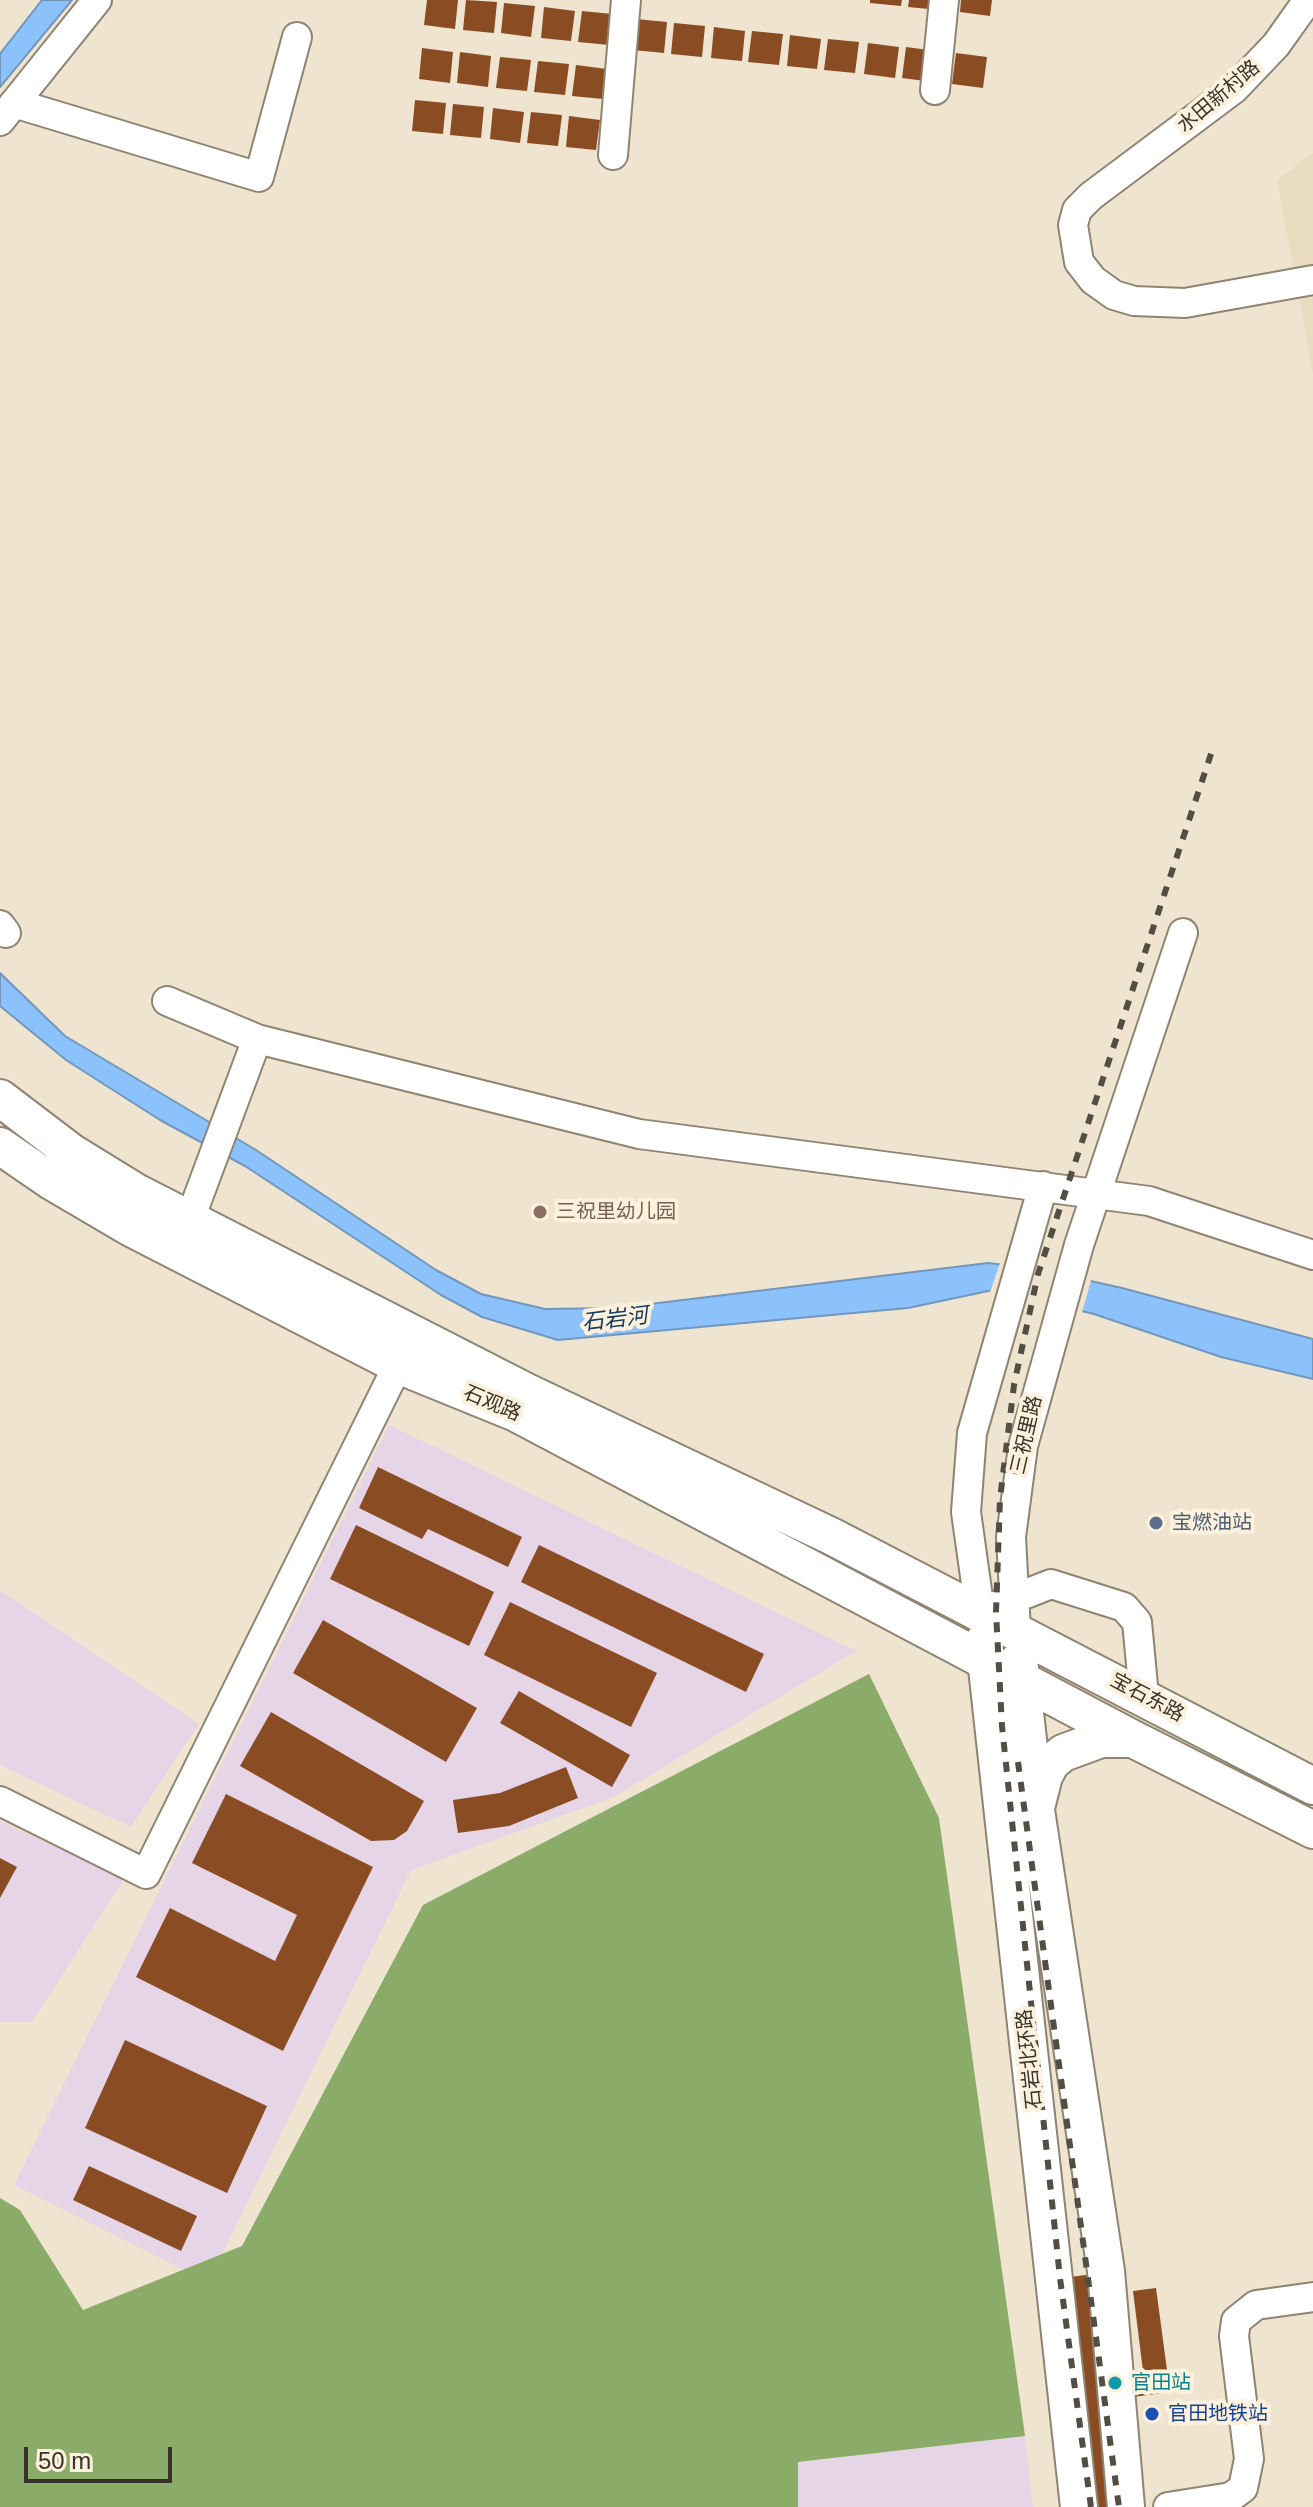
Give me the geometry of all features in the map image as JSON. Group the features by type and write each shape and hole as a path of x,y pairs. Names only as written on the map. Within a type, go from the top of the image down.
{"main road":[{"name":"石观路","path":"0,1098 71,1152 190,1219 527,1392 831,1536 980,1612"},
{"name":"石观路","path":"0,1146 51,1181 131,1228 398,1365 516,1413 986,1660"},
{"name":"宝石东路","path":"980,1612 1015,1614 1144,1696 1313,1786"},
{"name":"石岩北环路","path":"980,1612 1079,2507"},
{"name":"石岩北环路","path":"1015,1614 1036,1810 1106,2271 1126,2507"},
{"path":"986,1660 1313,1830"},
{"path":"1036,1810 1044,1776 1051,1763 1063,1753 1101,1739 1133,1739"}],"street":[{"path":"97,0 7,112 259,177 297,37"},
{"path":"613,155 626,0"},
{"path":"935,90 944,0"},
{"name":"水田新村路","path":"1308,0 1276,45 1234,89 1077,210 1073,242 1079,262 1093,280 1114,295 1160,305 1313,280"},
{"name":"三祝里路","path":"1015,1614 1011,1537 1023,1446 1077,1252 1183,933"},
{"path":"167,1001 257,1039 639,1134 1149,1201 1313,1255"},
{"path":"190,1219 257,1039"},
{"path":"980,1612 966,1512 975,1420 1043,1186"},
{"path":"0,1801 146,1874 398,1365"},
{"path":"1015,1614 1051,1584 1130,1611 1137,1622 1144,1696"},
{"path":"1168,2507 1218,2500 1238,2494 1243,2488 1249,2459 1234,2336 1236,2321 1256,2305 1313,2297"}],"shaded area":[{"path":"1313,153 1313,374 1277,180"},
{"path":"389,1425 856,1651 614,1797 411,1870 208,2282 14,2185"},
{"path":"0,1590 199,1724 131,1827 0,1765"},
{"path":"0,1821 124,1879 32,2022 0,2022"},
{"path":"1025,2436 1033,2507 798,2507 798,2462"}],"green space":[{"path":"869,1674 939,1818 1025,2436 798,2462 798,2507 0,2507 0,2198 20,2210 83,2310 242,2246 423,1905"}],"water":[{"path":"42,0 72,0 0,87 0,54"},
{"name":"石岩河","path":"0,973 65,1036 256,1150 436,1270 481,1294 545,1309 617,1308 988,1263 1032,1268 1122,1288 1313,1339 1313,1379 1221,1357 1094,1314 993,1290 908,1308 558,1340 482,1317 441,1295 245,1166 160,1120 66,1060 0,1006"}],"pier":[{"path":"1001,1260 1092,1277 1081,1316 989,1295"}],"building":[{"path":"427,0 458,0 455,29 424,25"},
{"path":"466,0 497,2 494,33 463,30"},
{"path":"870,0 902,0 901,6 870,3"},
{"path":"909,0 940,0 939,10 908,7"},
{"path":"961,0 992,0 990,16 960,12"},
{"path":"504,3 535,6 531,37 501,33"},
{"path":"544,7 575,11 571,41 541,38"},
{"path":"582,11 612,14 609,45 578,42"},
{"path":"636,19 667,22 664,53 633,50"},
{"path":"674,23 705,26 702,57 671,54"},
{"path":"714,27 745,31 742,61 711,58"},
{"path":"752,31 783,34 779,65 748,62"},
{"path":"790,35 821,39 817,69 787,66"},
{"path":"828,39 859,42 855,73 824,70"},
{"path":"868,43 899,47 895,78 864,74"},
{"path":"906,47 936,51 933,82 902,78"},
{"path":"422,48 453,52 450,83 419,79"},
{"path":"460,52 491,56 488,87 457,83"},
{"path":"956,53 987,57 983,88 952,84"},
{"path":"500,57 531,60 527,91 496,88"},
{"path":"538,61 569,64 565,95 534,92"},
{"path":"576,65 607,69 603,99 572,96"},
{"path":"415,100 446,103 443,134 412,131"},
{"path":"453,104 484,107 481,138 450,135"},
{"path":"493,108 524,112 520,143 490,139"},
{"path":"531,112 562,115 558,146 527,143"},
{"path":"569,116 600,120 596,150 566,147"},
{"path":"378,1467 522,1537 508,1567 428,1529 422,1539 359,1508"},
{"path":"356,1525 494,1592 469,1646 330,1579"},
{"path":"539,1545 764,1654 746,1692 521,1582"},
{"path":"510,1602 657,1673 631,1727 484,1655"},
{"path":"323,1620 477,1708 446,1762 293,1673"},
{"path":"519,1691 630,1755 612,1787 500,1723"},
{"path":"271,1712 424,1801 407,1831 394,1840 371,1841 240,1766"},
{"path":"566,1767 578,1798 509,1826 458,1833 453,1800 500,1793"},
{"path":"226,1794 373,1867 283,2051 136,1977 170,1908 275,1961 297,1915 192,1863"},
{"path":"0,1858 17,1867 0,1898"},
{"path":"125,2040 267,2106 227,2193 85,2128"},
{"path":"89,2166 197,2216 181,2251 73,2200"},
{"name":"官田站","path":"1101,2273 1114,2375 1143,2371 1133,2291 1156,2288 1170,2392 1118,2399 1132,2507 1077,2507 1047,2280"}],"railway":[{"path":"1091,2507 1060,2278 1002,1726 996,1612 1000,1499 1014,1385 1038,1274 1213,748"},
{"path":"1014,1474 1024,1399"},
{"path":"1018,1762 1119,2507"}],"place":[{"name":"三祝里幼儿园","path":"540,1212"},
{"name":"宝燃油站","path":"1156,1523"},
{"name":"官田站","path":"1115,2383"},
{"name":"官田地铁站","path":"1152,2414"}]}
